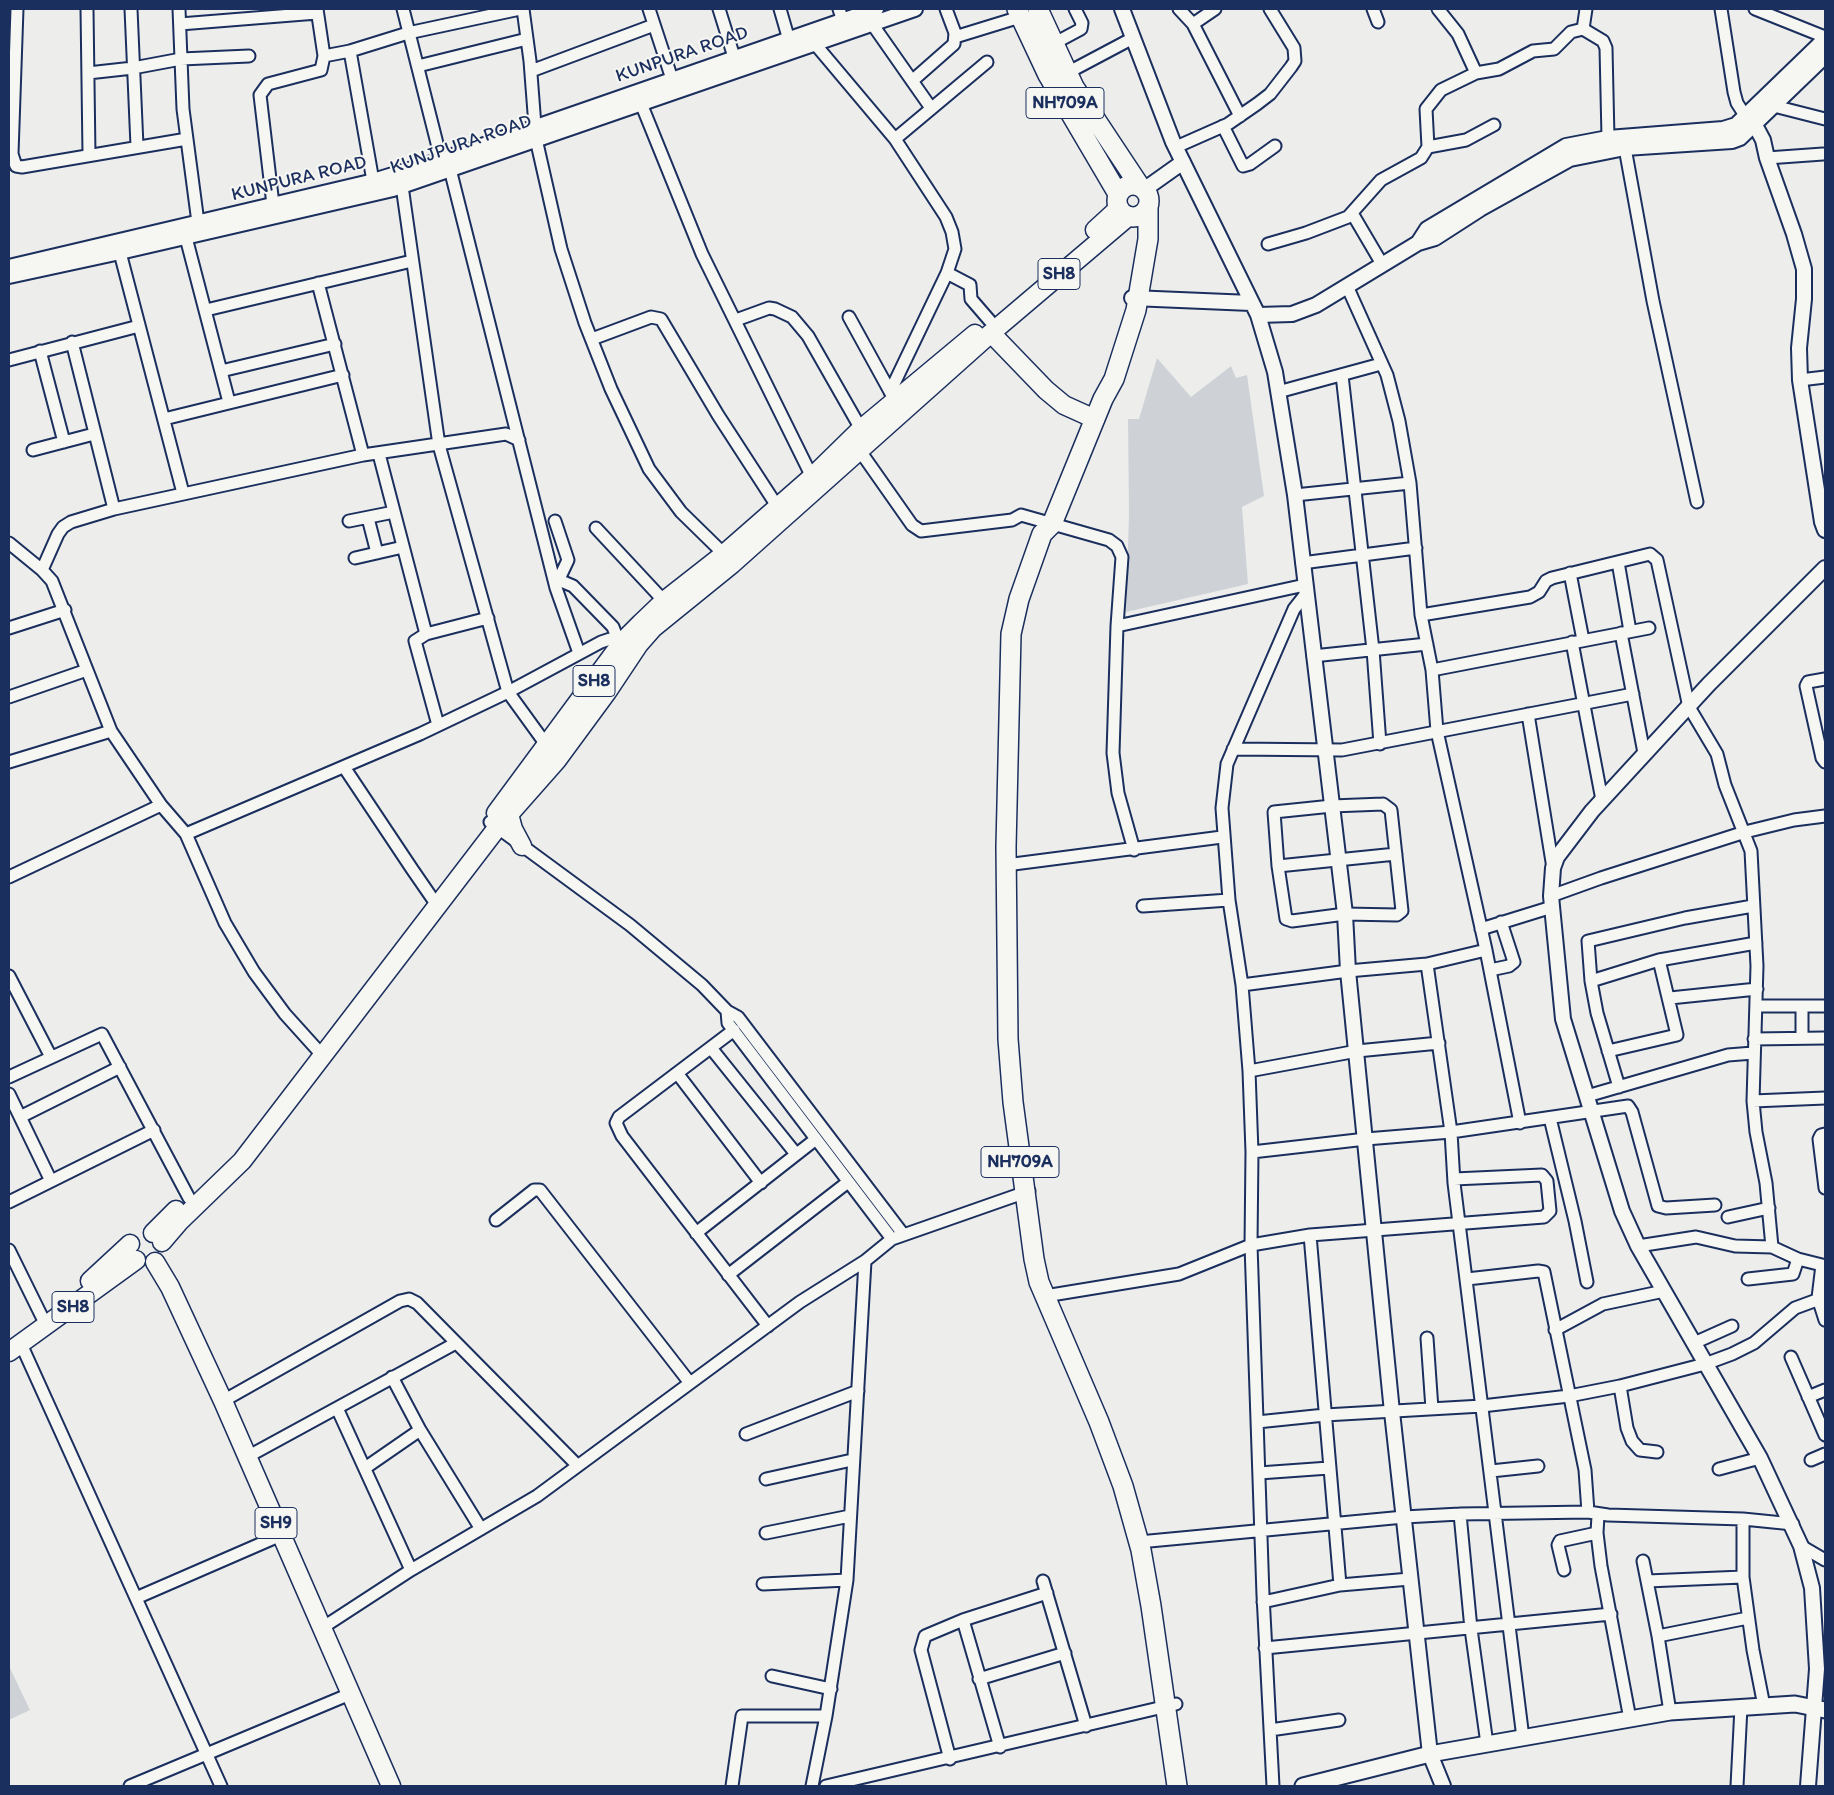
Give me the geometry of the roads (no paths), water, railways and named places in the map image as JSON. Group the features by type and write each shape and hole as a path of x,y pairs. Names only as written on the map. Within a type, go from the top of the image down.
{"highway":[{"name":"NH709A","path":"1038,9 1067,73 1113,149 1148,239 1136,299 1114,379 1103,400 1052,524 1052,537 1028,604 1021,640 1011,864 1018,1042 1028,1192 1046,1265 1050,1295 1116,1434 1142,1507 1144,1542 1186,1786"},
{"name":"NH709A","path":"1018,13 1048,75 1134,202"},
{"name":"NH709A","path":"1172,1705 1177,1786"}],"main road":[{"name":"SH8","path":"763,528 777,506 812,477 861,429 991,327 1134,202"},
{"path":"991,327 1046,390 1064,405 1095,420"},
{"name":"SH8","path":"493,825 509,814 556,760 607,692 639,644 653,628 695,587 763,528 860,450 895,402"},
{"name":"SH8","path":"157,1237 180,1221 242,1161 319,1052 493,825 546,745 621,640 664,601 695,587"},
{"path":"509,814 513,829 522,846"},
{"name":"SH8","path":"157,1237 189,1198 243,1142 319,1052"},
{"name":"SH8","path":"13,1345 133,1252 135,1236 141,1232 157,1237"},
{"name":"SH8","path":"155,1262 161,1255 157,1237"},
{"name":"SH8","path":"13,1345 42,1317 98,1275 133,1252"},
{"path":"133,1252 146,1264 155,1262"},
{"name":"SH9","path":"155,1262 170,1287 223,1402 392,1786"},
{"path":"1303,1786 1339,1782 1430,1754 1670,1712 1795,1704 1819,1709"}],"street":[{"path":"17,9 10,154 16,166 22,167 89,154 187,139"},
{"path":"87,9 89,154"},
{"path":"132,9 137,146"},
{"path":"179,9 183,109 187,139 192,230 206,310 229,402"},
{"path":"212,9 212,21"},
{"path":"403,9 556,578 579,653"},
{"path":"324,56 350,51 408,33 522,9 531,70 535,133 561,249 592,339 611,389 650,470 681,512 728,559"},
{"path":"649,9 672,79"},
{"path":"719,9 734,57"},
{"path":"780,9 791,45"},
{"name":"KUNJPURA ROAD","path":"9,276 445,167 535,133 810,38 842,20 915,9"},
{"path":"912,81 954,44 955,37 946,9"},
{"path":"1053,44 1081,28 1082,23 1075,9"},
{"path":"1122,9 1176,148 1255,309 1278,392 1295,495 1345,914 1348,971 1358,1051 1392,1412 1430,1754 1443,1786"},
{"path":"1178,9 1193,24 1240,116"},
{"path":"1193,24 1215,9"},
{"path":"1176,148 1240,116 1270,94 1295,61 1294,48 1270,9"},
{"path":"1373,9 1378,22"},
{"path":"1438,9 1458,34 1476,73"},
{"path":"1583,29 1586,9"},
{"path":"1721,9 1737,103 1763,140 1767,158 1794,234 1804,269 1804,300 1799,348 1800,380 1822,522 1825,530"},
{"path":"1136,299 1255,309 1273,316 1304,310 1418,243 1435,238 1480,209 1570,159 1625,148 1732,141 1740,138 1760,102 1825,38 1755,9"},
{"path":"180,24 212,21 250,13 317,11 324,56 321,70 268,84 260,94 274,211"},
{"path":"955,37 1018,13"},
{"path":"871,15 930,108"},
{"path":"531,70 654,25"},
{"path":"1268,244 1306,233 1352,213 1381,180 1416,162 1426,153 1428,147 1425,114 1428,105 1441,90 1476,73 1499,69 1533,51 1554,49 1571,32 1583,29 1603,41 1606,48 1608,138"},
{"path":"810,38 895,139 941,209 952,232 955,249 895,402"},
{"path":"1067,73 1133,38"},
{"path":"418,66 527,39"},
{"name":"KUNPURA ROAD","path":"639,97 672,79 734,57 791,45"},
{"path":"350,51 373,181"},
{"path":"88,73 133,68 181,59 249,56"},
{"path":"1418,243 1427,229 1558,149 1578,142 1723,129 1750,121 1773,107 1825,56"},
{"path":"895,139 987,62"},
{"path":"639,97 702,254 812,477"},
{"path":"1760,102 1773,107 1825,119"},
{"path":"1428,147 1466,140 1494,125"},
{"path":"1223,126 1243,166 1250,164 1276,146"},
{"path":"1625,148 1653,301 1697,502"},
{"path":"1767,158 1823,154"},
{"path":"1134,202 1183,162"},
{"path":"401,179 439,445 508,692 556,760"},
{"name":"KUNPURA ROAD","path":"274,211 373,181 401,179"},
{"path":"1352,213 1382,264"},
{"path":"9,267 118,248 183,493"},
{"path":"206,310 412,261"},
{"path":"947,272 970,286 971,299 991,327"},
{"path":"318,283 363,455"},
{"path":"1347,286 1393,394 1410,483 1421,615 1432,670 1437,731 1486,950 1520,1123"},
{"path":"736,320 769,308 776,309 792,317 808,336 861,429"},
{"path":"592,339 650,317 662,319 718,414 777,506"},
{"path":"849,317 895,402"},
{"path":"9,360 139,326"},
{"path":"72,342 114,510"},
{"path":"221,371 335,344"},
{"path":"40,351 64,442"},
{"path":"1278,392 1381,364"},
{"path":"164,419 343,375"},
{"path":"1342,375 1357,489 1380,744"},
{"path":"1800,380 1825,377"},
{"path":"33,450 94,434"},
{"path":"42,570 63,527 71,522 114,510 183,493 363,455 506,434 519,440"},
{"path":"860,450 912,525 921,530 1012,520 1021,515 1109,540 1117,546 1122,557 1116,626 1114,771 1118,794 1134,850"},
{"path":"379,454 426,634"},
{"path":"1295,495 1410,483"},
{"path":"348,522 394,512"},
{"path":"368,518 377,553"},
{"path":"555,521 568,560 556,578"},
{"path":"596,528 664,601"},
{"path":"355,558 403,547"},
{"path":"11,548 42,570 52,581 111,731 161,805 186,834 225,923 254,972 285,1014 319,1052"},
{"path":"1302,563 1416,548"},
{"path":"1421,615 1530,597 1540,592 1549,579 1650,554 1657,560 1689,707 1712,741 1726,785 1751,851 1757,989 1753,1053 1753,1101 1756,1132 1769,1208 1772,1247"},
{"path":"1618,562 1633,694 1644,753"},
{"path":"1553,868 1562,848 1644,753 1722,671 1825,568"},
{"path":"1570,573 1583,704 1602,800"},
{"path":"556,578 572,586 613,627 621,640"},
{"path":"1116,626 1305,590"},
{"path":"1273,1786 1263,1602 1251,1245 1252,1152 1249,1072 1242,985 1222,837 1222,794 1227,764 1233,749 1270,668 1294,608 1305,590"},
{"path":"9,628 65,610"},
{"path":"438,725 415,645 418,637 488,618"},
{"path":"1432,670 1649,628"},
{"path":"186,834 438,725 508,692 605,640 621,640"},
{"path":"1313,656 1427,644"},
{"path":"9,698 87,670"},
{"path":"1825,679 1808,682 1806,686 1822,758 1825,762"},
{"path":"1233,749 1325,750 1380,744 1437,731 1633,694"},
{"path":"1528,714 1553,868 1552,901 1564,1019 1590,1111 1622,1211 1638,1246 1760,1458 1793,1524 1812,1588 1819,1709 1808,1786"},
{"path":"9,762 111,731"},
{"path":"344,767 436,901"},
{"path":"9,877 161,805"},
{"path":"1332,806 1388,806 1391,810 1402,911 1396,915 1345,914 1288,920 1285,916 1278,866 1274,812 1332,806"},
{"path":"1481,929 1552,901 1601,878 1745,832 1794,820 1825,816"},
{"path":"493,825 630,925 702,985 727,1011 738,1017 904,1234"},
{"path":"1011,864 1134,850 1222,837"},
{"path":"1278,866 1396,854"},
{"path":"1143,906 1229,900"},
{"path":"1620,1087 1597,1013 1587,943 1590,939 1753,906"},
{"path":"1490,970 1509,966 1514,962 1502,922"},
{"path":"1591,981 1659,960 1756,943"},
{"path":"1242,985 1348,971 1427,964 1486,950"},
{"path":"1608,1051 1676,1036 1670,998 1659,960"},
{"path":"1427,964 1451,1132 1454,1179 1523,1738"},
{"path":"9,976 51,1057"},
{"path":"1670,998 1757,989"},
{"path":"1756,1006 1825,1006"},
{"path":"1802,1007 1802,1038"},
{"path":"727,1011 728,1023 892,1239"},
{"path":"734,1030 619,1117 616,1123 622,1136 768,1326"},
{"path":"9,1077 102,1034 189,1198"},
{"path":"1754,1039 1825,1038"},
{"path":"1249,1072 1358,1051 1439,1043"},
{"path":"711,1048 796,1154"},
{"path":"1587,1096 1728,1056 1753,1053"},
{"path":"20,1118 120,1067"},
{"path":"677,1073 761,1183"},
{"path":"9,1094 51,1181"},
{"path":"1753,1101 1825,1098"},
{"path":"1252,1152 1366,1139 1451,1132 1628,1106 1631,1108 1658,1206 1666,1208 1715,1205"},
{"path":"1550,1118 1576,1221 1586,1282"},
{"path":"9,1202 154,1130"},
{"path":"1825,1134 1821,1135 1819,1139 1825,1182"},
{"path":"696,1233 816,1138"},
{"path":"1050,1295 1179,1274 1251,1245 1310,1235 1546,1216 1550,1211 1547,1180 1542,1175 1454,1179"},
{"path":"728,1275 848,1182"},
{"path":"496,1220 534,1190 540,1190 690,1383"},
{"path":"322,1628 411,1570 537,1496 800,1302 865,1261 892,1239 1028,1192"},
{"path":"1728,1217 1769,1208"},
{"path":"1310,1235 1340,1585"},
{"path":"1638,1246 1696,1238 1735,1246 1772,1247 1798,1259 1822,1266 1822,1297 1825,1320"},
{"path":"9,1250 42,1317"},
{"path":"1748,1279 1793,1274 1798,1259"},
{"path":"812,1786 831,1689 846,1580 865,1261"},
{"path":"1467,1279 1543,1271 1546,1275 1555,1330 1585,1470 1630,1719"},
{"path":"1555,1330 1603,1304 1664,1291"},
{"path":"1257,1422 1325,1415 1482,1406 1569,1396 1620,1386 1705,1364 1746,1348 1795,1308 1822,1297"},
{"path":"223,1402 405,1299 417,1303 577,1465"},
{"path":"1694,1343 1732,1326"},
{"path":"1426,1338 1432,1409"},
{"path":"247,1457 456,1343"},
{"path":"13,1345 136,1598 221,1786"},
{"path":"1792,1357 1825,1435"},
{"path":"392,1378 420,1430 481,1529"},
{"path":"1620,1386 1627,1428 1632,1441 1640,1450 1657,1452"},
{"path":"1808,1397 1825,1390"},
{"path":"746,1434 858,1391"},
{"path":"338,1408 411,1570"},
{"path":"365,1468 420,1430"},
{"path":"1811,1460 1825,1454"},
{"path":"1719,1468 1760,1458"},
{"path":"766,1479 852,1460"},
{"path":"1491,1471 1538,1466"},
{"path":"1259,1473 1329,1468"},
{"path":"1144,1542 1334,1523 1460,1514 1593,1513 1743,1519 1793,1524"},
{"path":"1460,1514 1471,1629 1487,1744"},
{"path":"766,1533 850,1516"},
{"path":"1743,1519 1743,1577 1748,1618 1764,1706"},
{"path":"1564,1570 1558,1545 1560,1541 1596,1533"},
{"path":"136,1598 281,1535"},
{"path":"1801,1546 1825,1560"},
{"path":"1643,1561 1658,1636 1670,1712"},
{"path":"1647,1581 1743,1577"},
{"path":"1263,1602 1340,1585 1410,1579"},
{"path":"763,1584 846,1580"},
{"path":"1043,1581 1086,1726"},
{"path":"950,1759 921,1650 925,1636 963,1620 1047,1593"},
{"path":"1265,1648 1611,1614"},
{"path":"1658,1636 1748,1618"},
{"path":"963,1620 1000,1746"},
{"path":"980,1679 1065,1653"},
{"path":"772,1676 831,1689"},
{"path":"131,1786 350,1694"},
{"path":"826,1786 950,1759 1172,1705"},
{"path":"1737,1786 1741,1707"},
{"path":"732,1786 740,1720 744,1715 826,1716"},
{"path":"1270,1730 1339,1720"}]}
